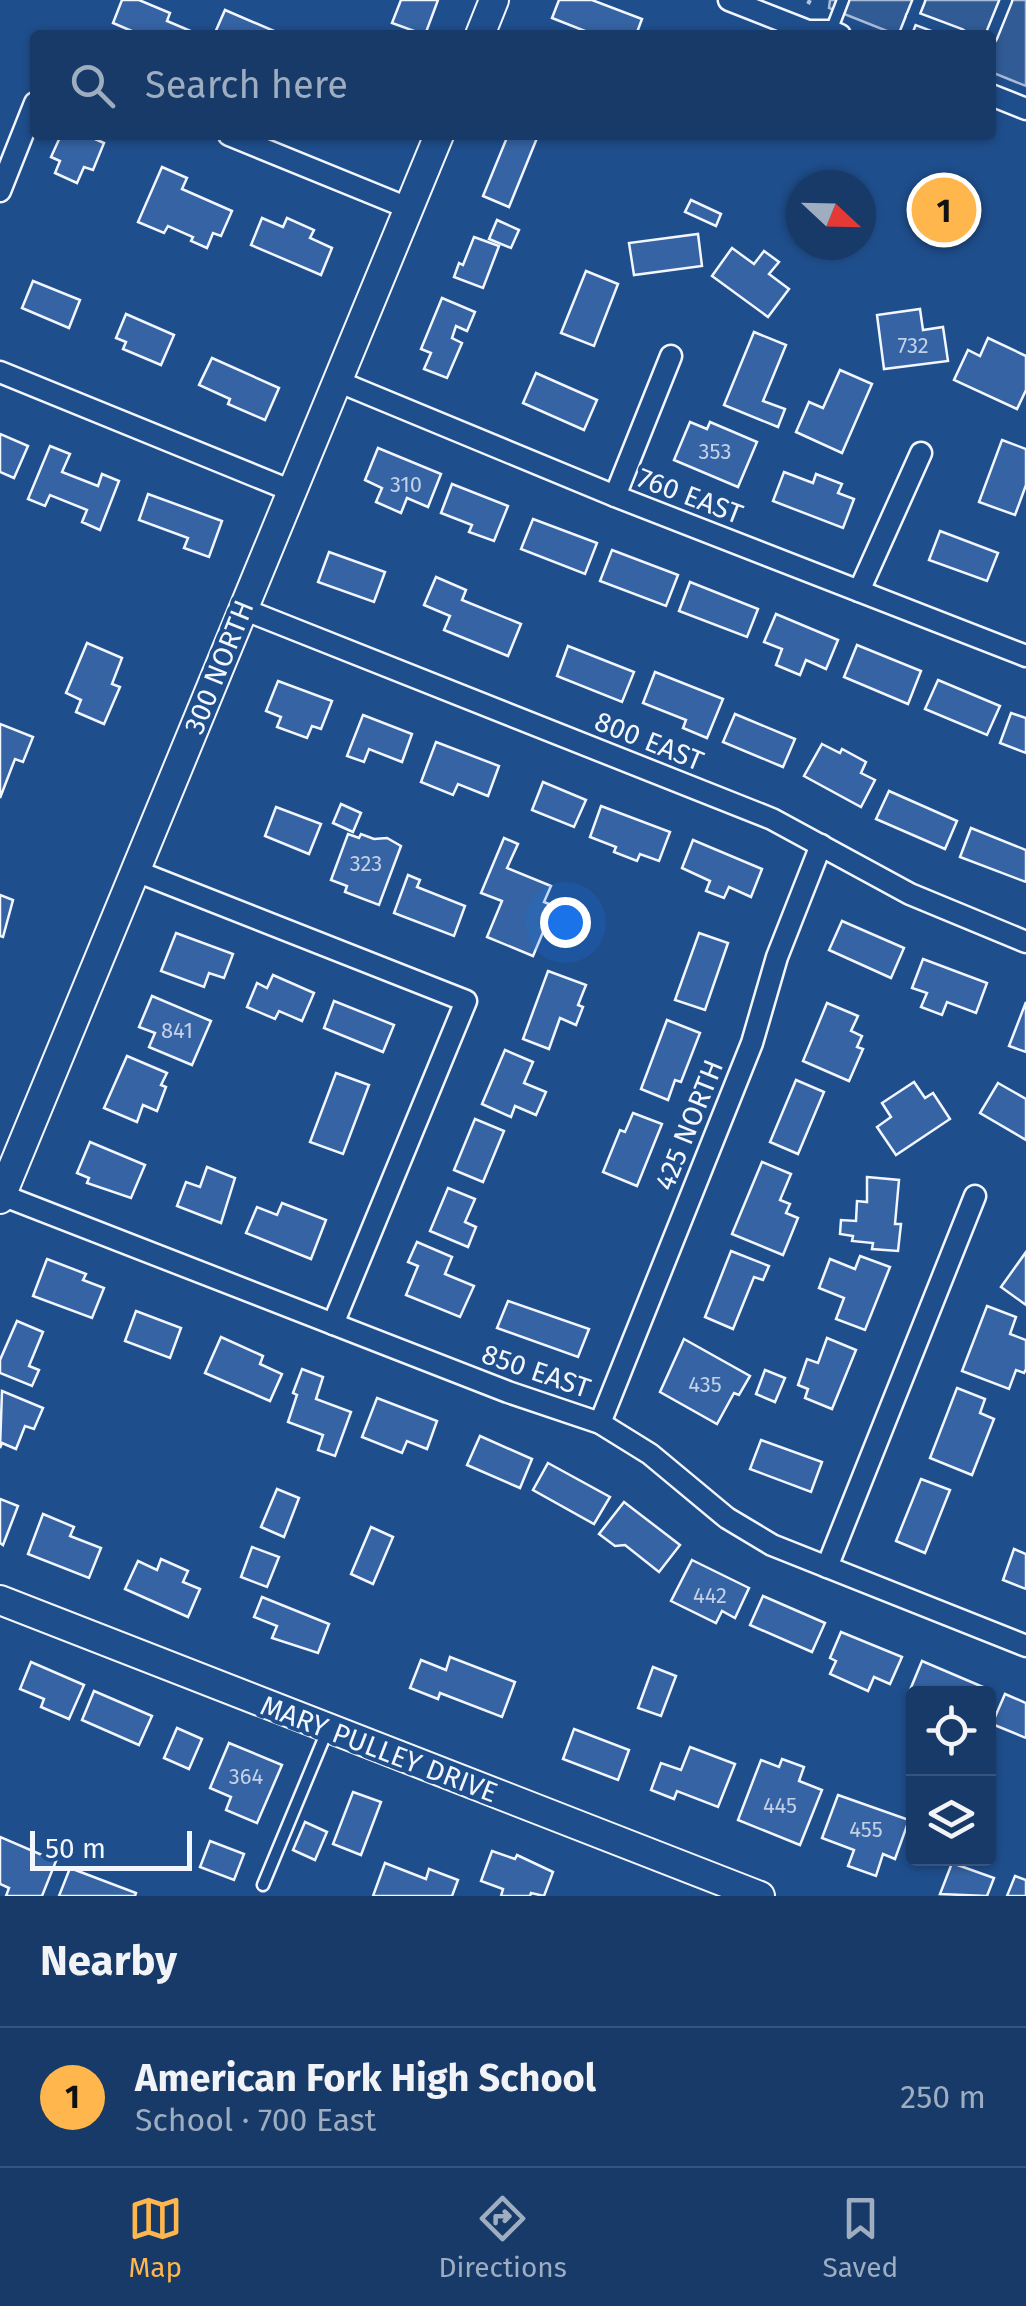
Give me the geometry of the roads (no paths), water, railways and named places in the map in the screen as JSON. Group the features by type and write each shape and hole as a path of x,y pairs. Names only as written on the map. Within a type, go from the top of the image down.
{"street":[{"path":"482,30 494,0"},
{"path":"729,0 803,30"},
{"path":"996,97 1026,109"},
{"path":"0,190 30,115"},
{"path":"240,140 408,208"},
{"name":"300 NORTH","path":"1,1197 436,140"},
{"path":"615,496 672,356"},
{"path":"0,372 292,491"},
{"name":"760 EAST","path":"337,381 615,496 1026,656"},
{"path":"859,591 920,453"},
{"name":"800 EAST","path":"243,609 772,819 910,894 1026,942"},
{"name":"425 NORTH","path":"600,1423 752,1042 776,957 821,846"},
{"path":"136,871 466,1001 333,1324"},
{"path":"828,1567 975,1196"},
{"name":"850 EAST","path":"1,1197 508,1392 600,1423 650,1454 708,1505 750,1532 1026,1646"},
{"name":"MARY PULLEY DRIVE","path":"0,1600 760,1896"}],"lane":[{"path":"836,30 843,0"},
{"path":"907,30 919,0"},
{"path":"994,30 1006,0"},
{"path":"912,17 947,30"},
{"path":"263,1885 327,1730"}],"place":[{"name":"American Fork High School","path":"944,210"}]}
